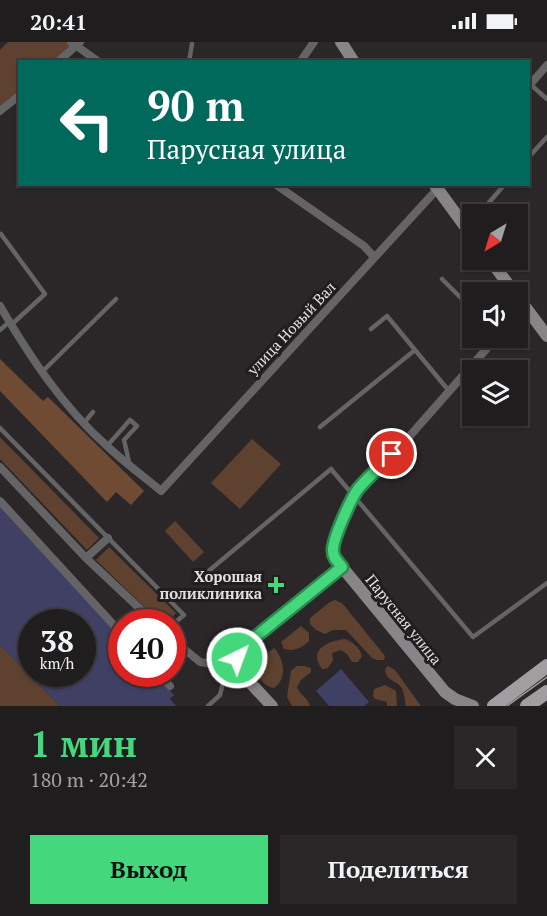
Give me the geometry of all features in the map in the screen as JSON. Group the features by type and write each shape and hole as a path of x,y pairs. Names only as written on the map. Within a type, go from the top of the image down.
{"main road":[{"path":"494,706 547,666"},
{"path":"527,706 547,692"}],"street":[{"path":"301,60 314,42"},
{"path":"341,42 353,60"},
{"path":"60,60 76,43 97,60"},
{"path":"530,85 547,65"},
{"path":"0,111 18,96"},
{"path":"278,186 364,246 374,257"},
{"path":"437,186 462,219"},
{"name":"улица Новый Вал","path":"129,465 161,491 437,186"},
{"path":"0,306 42,372 68,406 129,465"},
{"path":"528,314 547,336"},
{"name":"Парусная улица","path":"445,692 334,559 333,546 355,495 487,348"},
{"path":"0,467 86,558 140,609"},
{"path":"0,501 108,619"},
{"path":"86,558 108,538"},
{"path":"237,658 243,647 342,567"},
{"path":"186,650 200,662 218,665"},
{"path":"225,657 237,658 242,665 241,673 235,679 224,679 219,673 218,665 225,657"},
{"path":"241,673 272,706"},
{"path":"445,692 449,706"},
{"path":"445,692 473,706"},
{"path":"486,706 494,706"}],"lane":[{"path":"189,60 192,44"},
{"path":"530,87 547,99"},
{"path":"530,157 547,137"},
{"path":"488,204 503,186"},
{"path":"0,330 45,294 1,234"},
{"path":"442,279 462,299"},
{"path":"42,372 116,299"},
{"path":"371,329 387,316 449,390"},
{"path":"320,427 415,350"},
{"path":"84,423 93,412"},
{"path":"107,446 130,420 137,426 124,441 129,465"},
{"path":"0,428 178,609"},
{"path":"199,579 331,469 473,637 547,583"},
{"path":"208,706 220,695 224,679"}],"shaded area":[{"path":"8,42 71,42 76,46 59,60 18,60 18,96 0,111 0,50"},
{"path":"0,359 43,401 48,397 144,491 131,505 116,492 107,502 0,391"},
{"path":"0,437 99,538 87,550 0,459"},
{"path":"252,439 281,464 240,509 211,483"},
{"path":"175,521 204,552 193,562 165,531"},
{"path":"109,547 172,609 147,609 96,560"},
{"path":"335,600 342,603 385,656 384,660 372,658 346,630 333,630 325,634 310,624 310,618"},
{"path":"301,626 309,633 309,641 298,649 284,649 281,642"},
{"path":"345,639 359,650 362,656 358,662 352,662 341,650 332,653 333,660 328,668 322,669 318,662 318,651 327,644"},
{"path":"0,645 18,663 18,687 41,687 60,706 0,706"},
{"path":"274,648 280,657 283,674 274,688 263,682 258,675 256,662"},
{"path":"297,666 311,668 311,672 301,680 297,687 310,706 292,706 287,697 291,671"},
{"path":"388,666 395,670 421,706 406,706 402,689 387,676 385,669"},
{"path":"385,685 396,691 397,706 387,706 387,702 375,699 373,696 374,689"}],"water":[{"path":"0,503 96,609 18,609 18,663 0,645"},
{"path":"96,609 108,623 108,687 167,687 174,695 170,699 176,706 60,706 41,687 96,687"},
{"path":"341,669 369,702 364,706 329,706 316,691"}],"tram line":[{"path":"507,706 547,677"}],"place":[{"name":"Хорошая поликлиника","path":"276,585"}],"route":[{"path":"237,658 243,647 342,567 334,559 333,546 346,511 359,489 392,454"}]}
